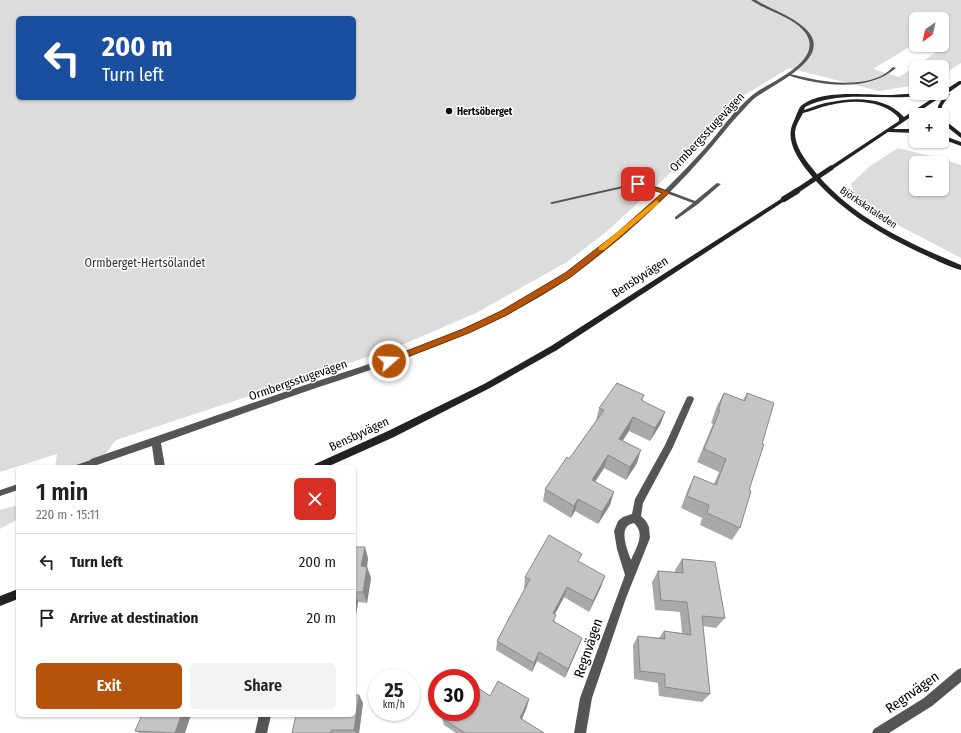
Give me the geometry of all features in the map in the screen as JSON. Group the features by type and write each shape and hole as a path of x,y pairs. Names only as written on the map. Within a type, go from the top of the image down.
{"main road":[{"name":"Bensbyvägen","path":"322,465 390,434 480,389 554,348 961,82"},
{"path":"949,88 955,86"},
{"path":"940,108 944,98 955,86"},
{"name":"Björkskataleden","path":"909,95 829,97 818,99 803,106 802,112 793,125 792,130 794,143 798,154 809,170 826,188 853,210 885,231 925,252 961,268"},
{"path":"802,112 833,102 860,101 882,105 894,110 902,118 901,122"},
{"path":"949,126 961,136"},
{"path":"888,131 909,131"},
{"path":"949,140 961,144"},
{"path":"0,601 16,595"}],"street":[{"name":"Ormbergsstugevägen","path":"94,462 412,353 466,331 504,313 568,275 638,218 666,192 692,166 747,103 758,94 790,75 801,66 812,46 810,36 800,26 753,0"},
{"path":"630,574 620,539 619,530 625,520 636,518 638,502 669,447 690,399"},
{"path":"156,442 160,465"},
{"name":"Regnvägen","path":"580,733 586,698 630,574 645,538 643,525 636,518"},
{"name":"Regnvägen","path":"878,733 928,702 961,674"},
{"path":"261,733 265,717"}],"lane":[{"path":"790,75 817,82 856,82 878,79 894,68"},
{"path":"552,203 592,192 614,190 636,184 666,192 696,203"},
{"path":"677,218 719,184"},
{"path":"84,465 94,462"},
{"path":"0,493 16,488"}],"green space":[{"name":"Ormberget-Hertsölandet","path":"0,0 961,0 961,63 949,71 949,60 924,60 936,52 949,52 949,12 909,12 909,47 873,69 899,77 909,70 909,86 879,91 789,68 743,96 679,165 605,233 567,262 476,313 395,348 116,440 97,465 55,465 57,454 22,465 16,465 16,467 0,472"},
{"path":"898,148 931,156 909,156 909,196 949,196 949,161 961,165 961,258 873,212 855,195 851,184 870,166"},
{"path":"16,506 16,520 0,529 0,510"}],"building":[{"path":"617,383 644,395 641,400 665,412 655,428 633,417 619,439 641,450 630,467 608,455 592,480 614,492 602,512 578,499 574,506 545,489 567,457 569,459 604,410 599,408"},
{"path":"724,393 745,401 747,393 774,403 762,444 764,444 749,490 751,491 740,528 707,513 709,505 687,496 694,476 716,485 726,459 704,449 720,410 718,410"},
{"path":"549,535 582,554 578,561 605,576 593,601 567,587 553,613 556,615 553,621 582,638 568,669 539,652 534,663 497,641 530,579 525,577"},
{"path":"356,547 365,547 361,566 367,567 363,592 356,592"},
{"path":"682,559 715,562 725,618 702,616 710,694 665,687 665,674 640,671 638,636 665,639 664,631 691,635 687,602 661,600 658,571 683,573"},
{"path":"498,681 529,699 520,718 544,733 465,733 447,721 480,721 480,689 490,696"},
{"path":"356,695 359,695 356,716"},
{"path":"141,717 180,717 175,733 135,731"},
{"path":"296,717 356,717 354,730 331,730 331,733 292,733"}],"slow traffic":[{"path":"602,249 656,202"}],"place":[{"name":"Hertsöberget","path":"449,111"}],"route":[{"path":"389,361 466,331 504,313 568,275 597,253 651,207 666,192 638,184"}]}
